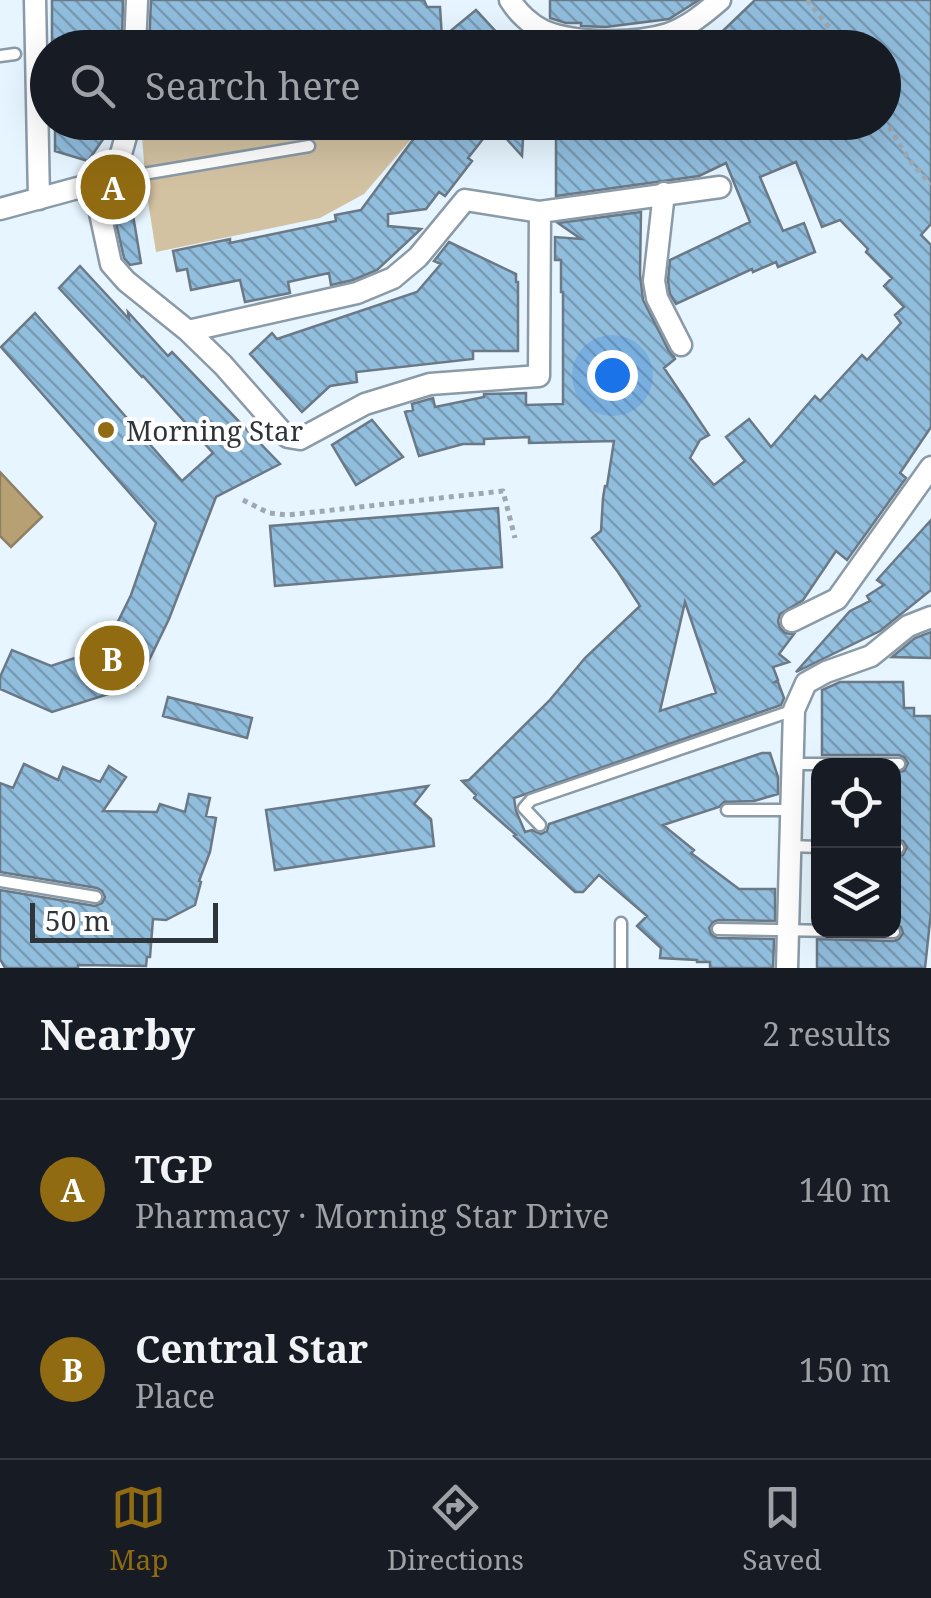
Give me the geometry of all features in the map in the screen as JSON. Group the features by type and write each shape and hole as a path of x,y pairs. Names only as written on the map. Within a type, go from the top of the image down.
{"street":[{"path":"35,0 36,30"},
{"path":"136,30 137,0"},
{"path":"510,0 524,17 543,30"},
{"path":"677,30 720,0"},
{"path":"39,140 40,199"},
{"path":"0,209 101,183 116,168 125,140"},
{"path":"101,183 112,264 126,281 224,365 283,433 294,439 365,404 430,384 539,376 540,212"},
{"path":"188,331 357,293 393,278 418,257 465,200 540,212 720,187"},
{"path":"664,193 654,281 657,298 681,345"},
{"path":"792,621 837,599 931,467"},
{"path":"787,968 794,710 806,683 871,656 908,626 931,616"}],"lane":[{"path":"0,56 15,54"},
{"path":"101,183 310,146"},
{"path":"540,825 524,808 531,800 794,710"},
{"path":"791,764 811,764"},
{"path":"727,810 790,810"},
{"path":"790,846 811,847"},
{"path":"0,881 96,897"},
{"path":"621,923 621,968"},
{"path":"718,929 811,930"}],"path":[{"path":"807,0 831,30"},
{"path":"897,140 931,185"},
{"path":"243,500 269,512 288,514 503,492 515,538"}],"shaded area":[{"path":"142,140 410,140 364,194 320,218 156,252"},
{"path":"0,472 42,517 11,547 0,536"}],"building":[{"path":"52,0 123,0 122,30 52,30"},
{"path":"151,0 424,0 427,7 440,7 441,30 150,30"},
{"path":"550,0 699,0 669,19 606,27 550,18"},
{"path":"755,0 931,0 931,224 921,235 931,245 931,427 900,473 906,478 847,560 836,551 803,600 780,614 780,628 794,634 779,654 789,662 773,667 778,680 775,682 784,698 781,705 514,798 525,832 541,834 549,824 770,753 778,777 778,794 754,801 724,802 663,825 694,850 691,853 739,889 775,889 775,921 718,920 709,928 717,938 774,939 773,968 710,968 710,962 660,958 661,948 637,926 647,916 599,875 583,892 575,892 474,798 476,795 462,781 469,780 640,606 592,538 601,531 614,441 529,443 529,437 484,439 484,444 463,444 419,456 405,412 413,410 412,404 433,398 435,407 484,394 526,393 526,405 563,404 563,292 561,260 555,260 555,237 581,239 558,223 641,212 643,300 675,359 664,368 709,435 700,440 690,458 714,485 745,461 726,437 749,419 771,447 815,396 820,401 862,355 867,360 901,323 895,315 904,307 884,286 892,278 840,220 822,227 796,162 760,177 783,231 804,223 815,252 778,267 776,262 753,272 752,269 676,304 668,281 670,260 750,222 726,163 699,176 556,196 556,140 901,140 901,30 724,30","holes":["685,602 716,693 660,711"]},
{"path":"476,10 494,30 452,30"},
{"path":"55,140 103,140 88,161 55,151"},
{"path":"413,140 482,140 468,158 472,161 445,196 439,192 426,209 388,214 388,226 421,229 377,270 331,285 329,273 288,282 290,293 245,302 240,280 191,290 187,269 177,271 173,251 336,221 335,215 361,210"},
{"path":"508,140 523,140 522,156"},
{"path":"131,203 141,263 130,265 124,258 112,205"},
{"path":"449,242 516,274 518,351 473,351 473,359 356,372 357,382 330,386 302,412 250,354 272,333 277,339 417,292 441,264 434,261"},
{"path":"80,266 168,356 172,352 280,464 216,497 169,619 137,685 52,712 0,689 0,677 12,650 51,666 105,648 131,595 156,523 1,347 35,313 182,481 213,453 59,288"},
{"path":"372,420 403,457 356,485 332,445"},
{"path":"498,508 502,567 275,586 270,526"},
{"path":"931,520 931,590 880,631 796,672 850,611 870,601 867,596 884,585 877,580"},
{"path":"931,632 931,658 892,657 915,638"},
{"path":"840,682 903,682 904,708 914,708 914,716 931,716 931,912 925,968 817,968 817,939 901,938 901,855 907,847 901,841 901,772 908,763 899,755 822,755 822,690"},
{"path":"168,697 252,718 247,738 163,716"},
{"path":"24,764 58,780 63,767 100,782 109,766 126,777 103,811 157,812 160,804 185,812 189,794 210,798 206,816 216,818 195,905 166,920 153,919 146,966 5,968 0,959 0,890 95,906 105,897 97,888 0,872 0,783 13,788"},
{"path":"428,786 414,804 431,819 434,846 275,870 266,810"}],"place":[{"name":"TGP","path":"113,187"},
{"name":"Morning Star","path":"106,430"},
{"name":"Central Star","path":"112,658"}]}
